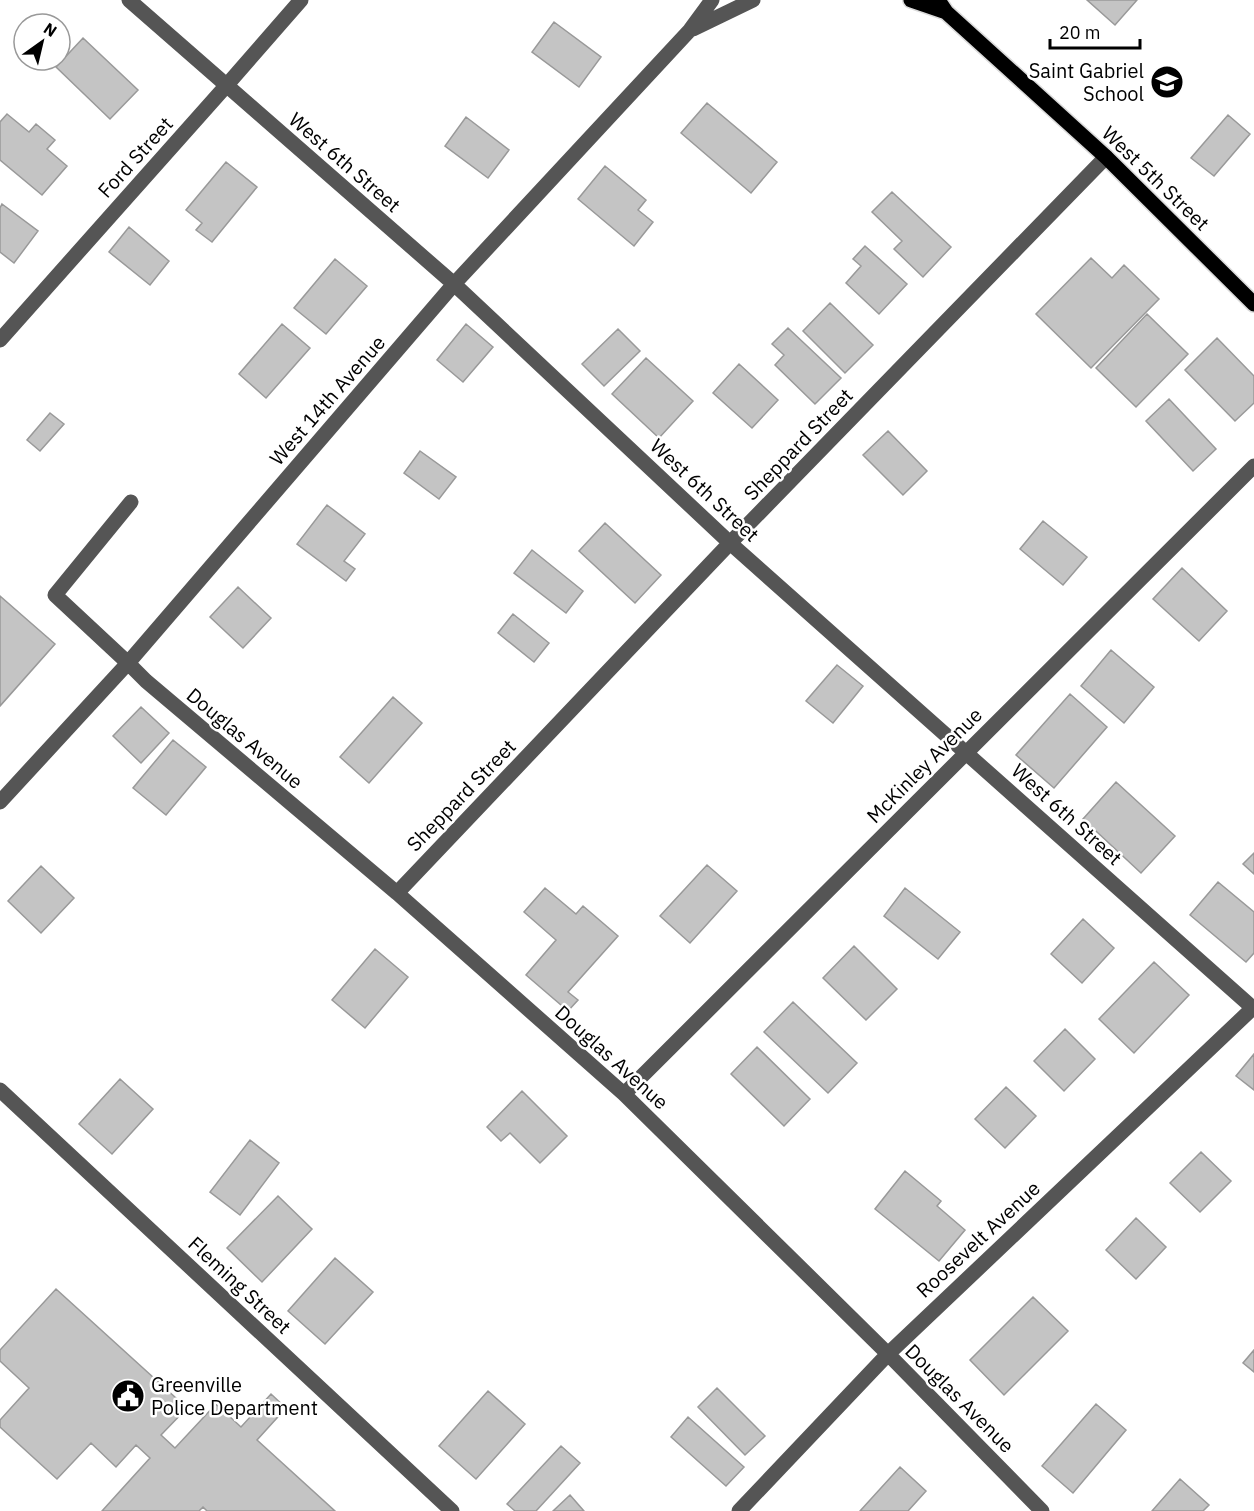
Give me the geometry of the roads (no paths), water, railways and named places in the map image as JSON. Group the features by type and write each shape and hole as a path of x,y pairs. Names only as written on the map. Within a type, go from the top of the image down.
{"main road":[{"name":"West 5th Street","path":"911,0 942,6 1106,157 1254,304"}],"street":[{"name":"West 6th Street","path":"129,0 454,284 730,543 1254,1008"},
{"name":"Ford Street","path":"0,340 301,0"},
{"name":"West 14th Avenue","path":"0,802 128,663 454,284 690,30 712,0"},
{"name":"West 14th Avenue","path":"690,30 753,0"},
{"name":"Sheppard Street","path":"397,893 730,543 1106,157"},
{"name":"McKinley Avenue","path":"624,1094 1254,466"},
{"name":"Douglas Avenue","path":"131,502 55,595 146,681 397,893 624,1094 888,1354 1042,1511"},
{"name":"Roosevelt Avenue","path":"739,1511 888,1354 1254,1008"},
{"name":"Fleming Street","path":"0,1090 452,1511"}],"place":[{"name":"Saint Gabriel School","path":"1167,82"},
{"name":"Greenville Police Department","path":"128,1396"}]}
